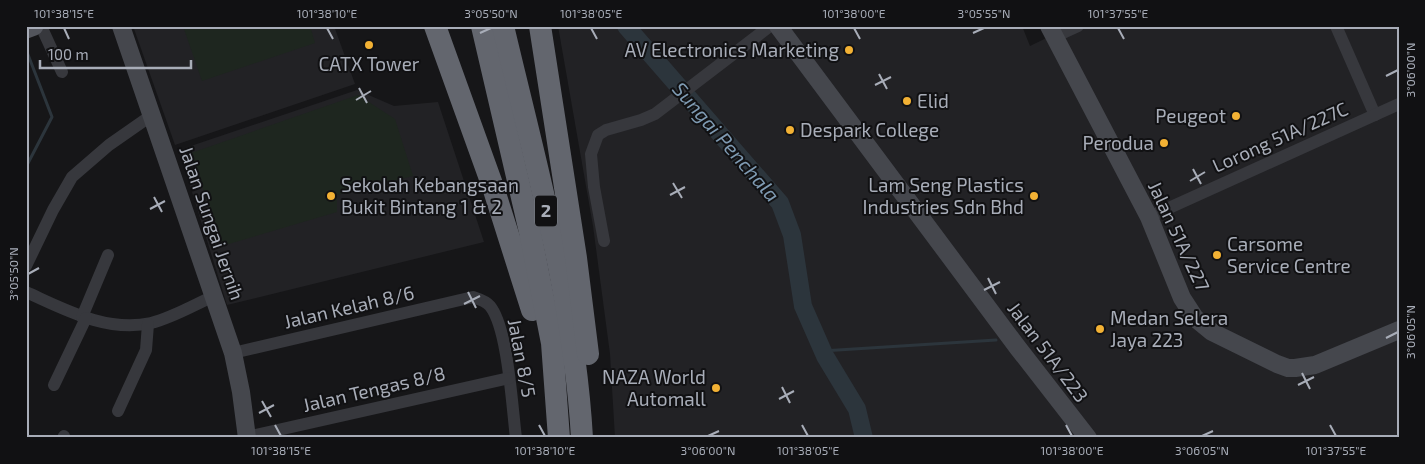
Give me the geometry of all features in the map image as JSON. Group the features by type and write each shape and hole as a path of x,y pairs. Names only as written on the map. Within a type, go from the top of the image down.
{"highway":[{"path":"434,26 496,195 531,309 552,343"},
{"name":"2","path":"482,26 530,232 552,343 559,438"},
{"name":"2","path":"504,26 550,228 572,335 580,398 582,438"},
{"path":"540,26 587,332 593,438"}],"main road":[{"path":"26,29 34,26"}],"street":[{"path":"41,26 62,72"},
{"name":"Jalan Sungai Jernih","path":"121,26 233,353 241,392 246,437"},
{"path":"604,241 594,187 591,154 598,135 606,130 641,120 664,108 770,26"},
{"name":"Jalan 51A/223","path":"778,26 1018,348 1088,438"},
{"path":"1052,32 1078,26"},
{"path":"1336,26 1375,115"},
{"name":"Jalan 51A/227","path":"1052,32 1149,217 1182,298 1196,318 1212,332 1277,364 1295,368 1315,365 1399,330"},
{"name":"Lorong 51A/227C","path":"1149,217 1399,104"},
{"path":"26,266 53,210 72,177 109,145 152,115"},
{"path":"54,385 108,256"},
{"path":"26,292 84,317 126,326 148,324 214,296"},
{"name":"Jalan Kelah 8/6","path":"233,353 473,297"},
{"name":"Jalan 8/5","path":"473,297 489,304 497,316 509,378 516,438"},
{"path":"118,411 146,350 148,324"},
{"name":"Jalan Tengas 8/8","path":"246,437 509,378"}],"shaded area":[{"path":"133,26 334,26 355,84 175,145"},
{"path":"183,26 310,26 315,43 202,81"},
{"path":"558,26 1022,26 1030,46 1071,26 1399,26 1399,438 615,438 610,354 593,226"},
{"name":"Sekolah Kebangsaan Bukit Bintang 1 & 2","path":"357,90 394,106 438,102 484,242 227,305 179,150"},
{"path":"358,95 395,119 413,176 337,195 337,212 222,246 191,153"}],"waterway":[{"name":"Sungai Penchala","path":"626,26 780,203 792,235 803,306 825,356 857,409 864,438"},
{"path":"26,167 52,117 27,52"},
{"path":"822,351 996,340"}],"place":[{"name":"CATX Tower","path":"369,45"},
{"name":"AV Electronics Marketing","path":"849,50"},
{"name":"Elid","path":"907,101"},
{"name":"Peugeot","path":"1236,116"},
{"name":"Despark College","path":"790,130"},
{"name":"Perodua","path":"1164,143"},
{"name":"Sekolah Kebangsaan Bukit Bintang 1 & 2","path":"331,196"},
{"name":"Lam Seng Plastics Industries Sdn Bhd","path":"1034,196"},
{"name":"Carsome Service Centre","path":"1217,255"},
{"name":"Medan Selera Jaya 223","path":"1100,329"},
{"name":"NAZA World Automall","path":"716,388"}]}
